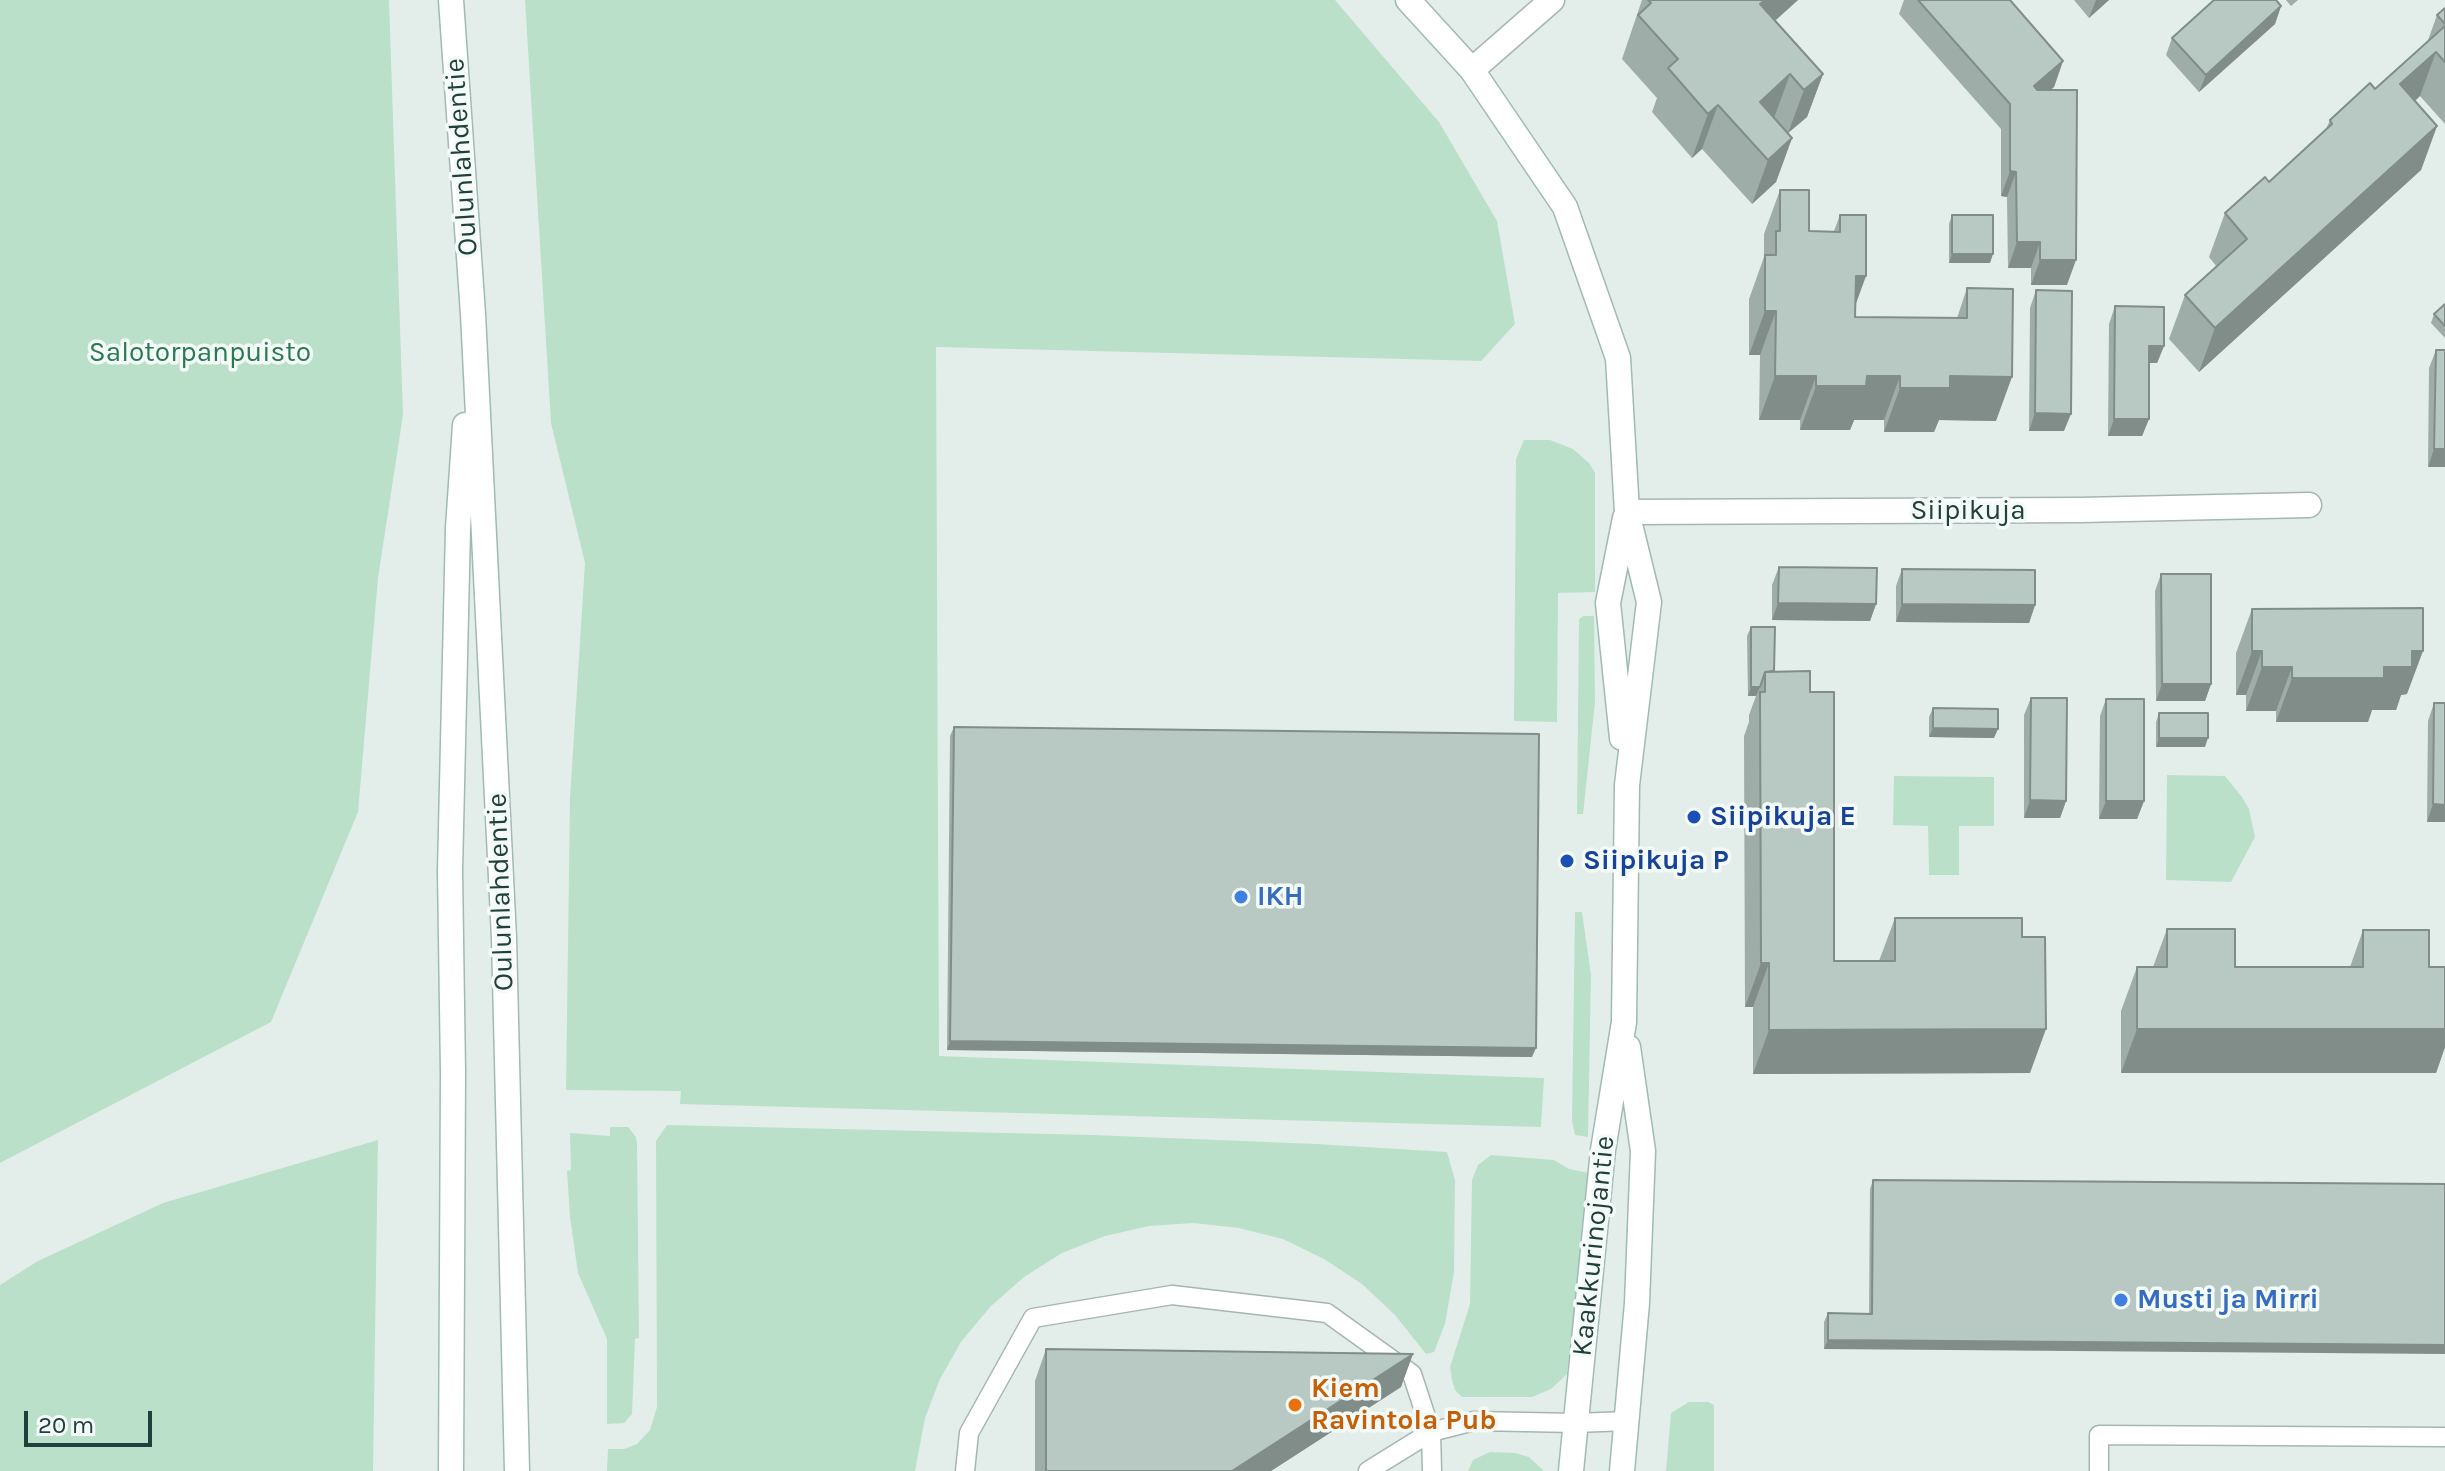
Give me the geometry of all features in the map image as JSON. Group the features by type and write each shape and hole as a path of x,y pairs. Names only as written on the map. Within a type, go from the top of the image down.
{"street":[{"name":"Oulunlahdentie","path":"451,0 473,314 504,938 517,1471"},
{"name":"Kaakkurinojantie","path":"1408,0 1472,70 1565,207 1618,358 1627,512 1649,602 1627,785 1624,1022 1603,1150 1571,1471"},
{"path":"1472,70 1552,0"},
{"name":"Oulunlahdentie","path":"451,1471 453,1073 450,871 458,528 473,314"},
{"name":"Siipikuja","path":"1627,512 2080,510 2309,505"},
{"name":"Kaakkurinojantie","path":"1627,512 1608,603 1627,785"},
{"name":"Kaakkurinojantie","path":"1622,1471 1637,1303 1643,1151 1624,1022"}],"lane":[{"path":"965,1471 969,1433 1033,1318 1172,1295 1327,1313 1412,1374 1431,1432 1432,1471"},
{"path":"1368,1471 1431,1432 1474,1421 1627,1421"},
{"path":"2099,1471 2099,1435 2445,1437"}],"green space":[{"name":"Salotorpanpuisto","path":"0,0 389,0 403,415 378,578 358,812 271,1022 0,1163"},
{"path":"525,0 1335,0 1439,122 1497,221 1515,324 1481,361 936,347 939,1056 1544,1078 1541,1127 680,1104 681,1091 566,1090 570,798 585,563 551,423"},
{"path":"1524,440 1550,440 1573,449 1595,473 1595,592 1558,593 1557,722 1514,721 1516,459"},
{"path":"1594,616 1595,702 1583,814 1577,814 1579,619"},
{"path":"2167,775 2225,776 2242,797 2249,809 2255,837 2231,882 2166,880"},
{"path":"1894,776 1994,777 1994,826 1959,826 1959,875 1929,875 1928,826 1893,825"},
{"path":"1575,912 1582,912 1591,975 1588,1137 1575,1135 1572,1121"},
{"path":"667,1125 1093,1135 1447,1152 1455,1180 1454,1272 1445,1324 1434,1352 1426,1354 1395,1315 1362,1284 1324,1259 1283,1239 1239,1228 1194,1223 1149,1226 1105,1236 1062,1253 1024,1277 990,1307 961,1342 940,1379 925,1418 915,1471 607,1471 608,1449 624,1449 637,1444 650,1430 657,1407 656,1141"},
{"path":"610,1127 628,1127 637,1143 639,1338 635,1339 632,1414 624,1423 607,1424 607,1339 578,1273 567,1171 571,1170 570,1133 610,1136"},
{"path":"378,1140 373,1471 0,1471 0,1285 38,1261 163,1203"},
{"path":"1491,1155 1554,1160 1569,1169 1589,1173 1567,1374 1551,1389 1532,1397 1462,1397 1455,1390 1452,1380 1450,1367 1470,1304 1472,1180 1478,1165"},
{"path":"1689,1402 1714,1405 1714,1471 1666,1471 1671,1413"},
{"path":"1490,1452 1529,1457 1544,1471 1468,1471 1473,1460"}],"building":[{"path":"1648,0 1765,0 1760,4 1823,74 1804,90 1790,74 1760,102 1792,138 1768,160 1718,105 1708,114 1668,68 1678,59 1638,15 1651,3"},
{"path":"1918,0 2010,0 2063,61 2034,86 2037,90 2077,90 2076,260 2040,260 2040,242 2017,242 2016,172 2010,171 2010,104"},
{"path":"2214,0 2276,0 2281,6 2206,75 2172,38"},
{"path":"2445,8 2445,24 2437,15"},
{"path":"2445,26 2445,62 2436,52 2400,84 2437,126 2215,328 2185,295 2247,239 2225,213 2265,177 2269,182 2332,124 2330,120 2370,83 2375,89"},
{"path":"1780,190 1809,190 1809,231 1840,232 1840,215 1866,215 1866,276 1856,276 1855,317 1967,318 1967,288 2013,289 2012,377 1950,376 1950,388 1900,388 1900,376 1867,376 1866,386 1816,386 1816,376 1775,376 1776,311 1765,311 1765,255 1776,255 1776,231 1780,231"},
{"path":"1952,215 1993,215 1993,254 1952,254"},
{"path":"2036,290 2072,291 2071,414 2035,413"},
{"path":"2445,304 2445,326 2434,314"},
{"path":"2115,306 2164,307 2164,346 2149,346 2149,419 2114,419"},
{"path":"2436,350 2445,350 2445,449 2434,449"},
{"path":"1779,567 1877,568 1876,604 1778,603"},
{"path":"1902,569 2035,570 2035,605 1902,604"},
{"path":"2161,574 2211,574 2211,684 2162,684"},
{"path":"2423,608 2423,651 2412,651 2412,667 2384,667 2384,678 2292,678 2292,667 2262,667 2262,651 2252,651 2252,609"},
{"path":"1751,627 1775,627 1774,671 1765,672 1760,687 1751,687"},
{"path":"1810,671 1810,692 1834,692 1834,961 1895,961 1895,918 2022,918 2022,937 2045,937 2046,1029 1769,1030 1769,963 1761,963 1760,692 1765,692 1765,672"},
{"path":"2031,698 2067,698 2066,801 2030,800"},
{"path":"2106,699 2144,699 2144,801 2106,801"},
{"path":"2434,703 2445,703 2445,805 2433,804"},
{"path":"1933,708 1998,709 1998,729 1933,728"},
{"path":"2159,713 2208,713 2208,738 2159,738"},
{"name":"IKH","path":"954,727 1539,734 1536,1048 950,1041"},
{"path":"2167,929 2235,929 2235,967 2363,967 2363,930 2429,930 2429,967 2445,967 2445,1029 2137,1029 2137,967 2167,967"},
{"path":"1873,1180 2445,1184 2445,1345 1828,1340 1828,1313 1872,1314"},
{"path":"1046,1349 1413,1354 1232,1471 1046,1471"}],"place":[{"name":"Siipikuja E","path":"1694,817"},
{"name":"Siipikuja P","path":"1567,861"},
{"name":"IKH","path":"1241,897"},
{"name":"Musti ja Mirri","path":"2121,1300"},
{"name":"Kiem Ravintola Pub","path":"1295,1405"}]}
